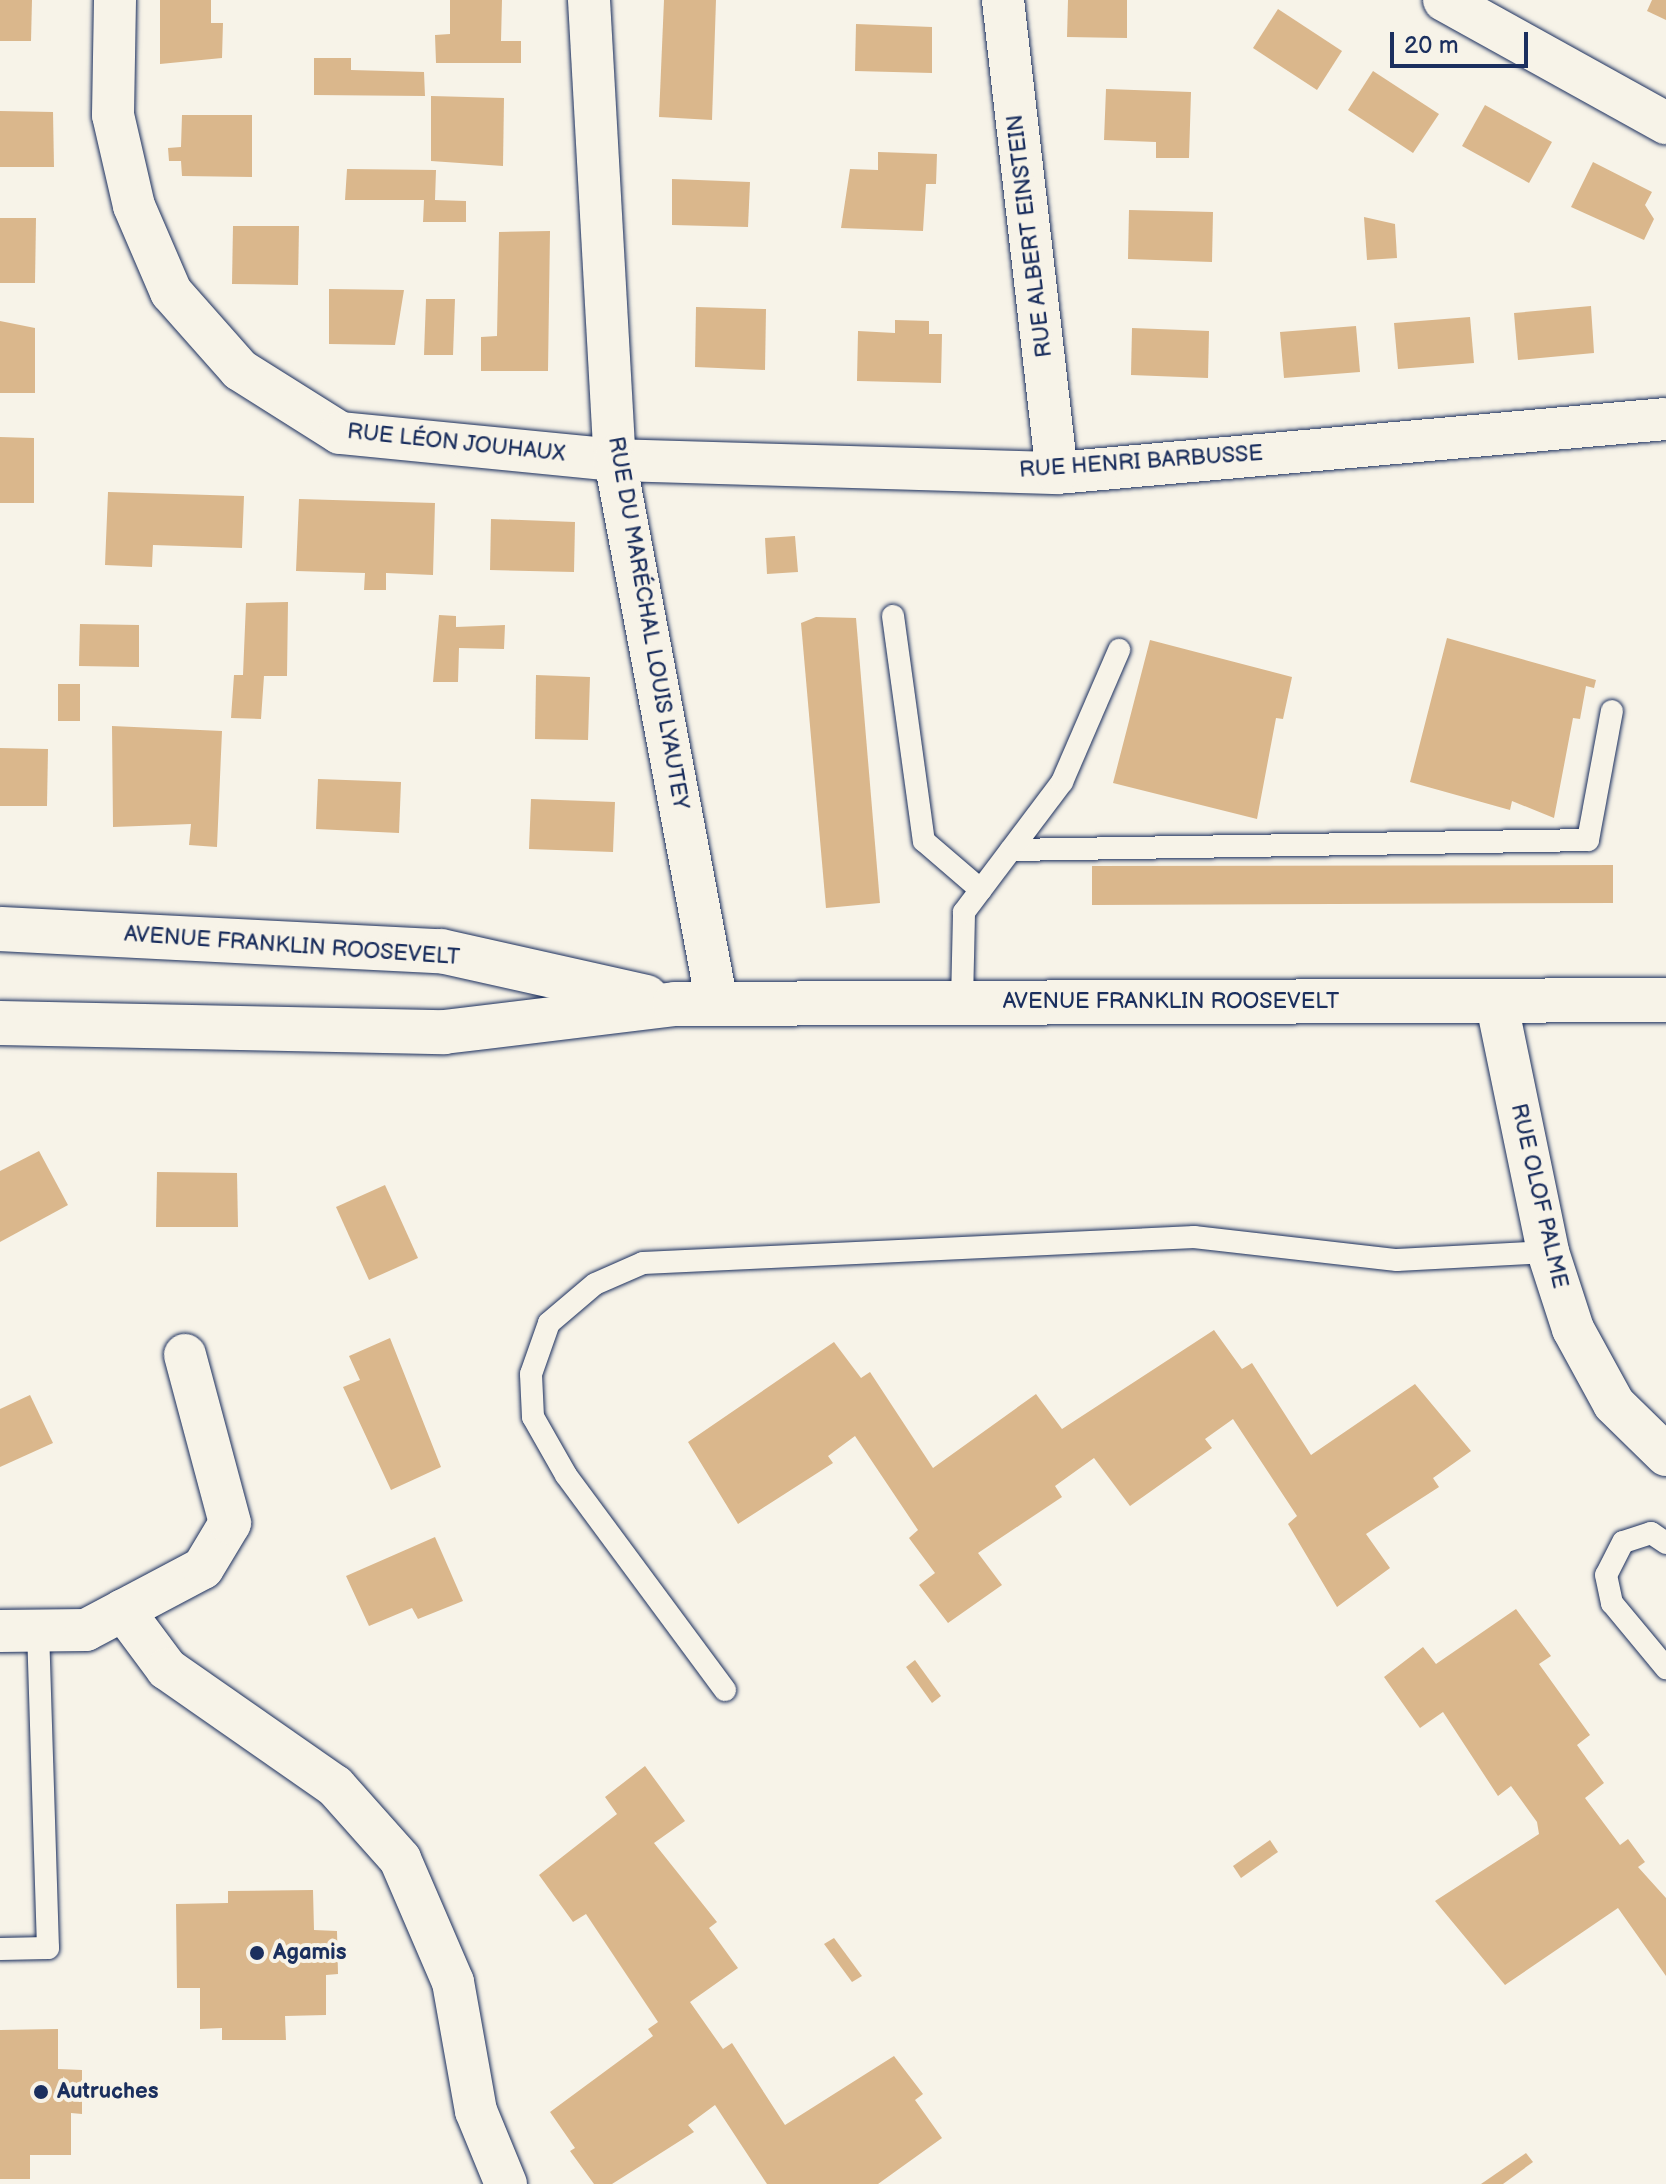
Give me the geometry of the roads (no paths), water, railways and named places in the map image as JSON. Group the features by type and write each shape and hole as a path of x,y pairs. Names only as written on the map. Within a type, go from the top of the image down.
{"street":[{"name":"RUE LÉON JOUHAUX","path":"115,0 113,115 134,206 171,292 240,370 340,433 615,460"},
{"name":"RUE DU MARÉCHAL LOUIS LYAUTEY","path":"589,0 615,460 696,1004"},
{"name":"RUE ALBERT EINSTEIN","path":"1003,0 1057,473"},
{"path":"1444,0 1666,123"},
{"name":"RUE HENRI BARBUSSE","path":"615,460 1057,473 1666,419"},
{"name":"AVENUE FRANKLIN ROOSEVELT","path":"0,929 441,951 696,1004"},
{"name":"RUE OLOF PALME","path":"1496,1000 1548,1252 1573,1329 1614,1404 1666,1455"},
{"name":"AVENUE FRANKLIN ROOSEVELT","path":"0,1023 472,1031 696,1004 1666,1000"},
{"path":"19,1631 86,1630 203,1568 230,1523 185,1355"},
{"path":"123,1610 167,1669 335,1786 400,1859 453,1982 476,2111 506,2184"}],"lane":[{"path":"893,616 924,841 981,890"},
{"path":"962,1002 964,912 1062,782 1119,650"},
{"path":"1011,850 1588,840 1612,711"},
{"path":"725,1690 566,1475 533,1417 531,1374 549,1323 595,1284 643,1263 1194,1237 1397,1260 1548,1252"},
{"path":"1666,1543 1651,1533 1623,1542 1606,1575 1612,1603 1666,1668"},
{"path":"0,1949 48,1948 19,1631"}],"place":[{"name":"Agamis","path":"257,1953"},
{"name":"Autruches","path":"41,2092"}]}
